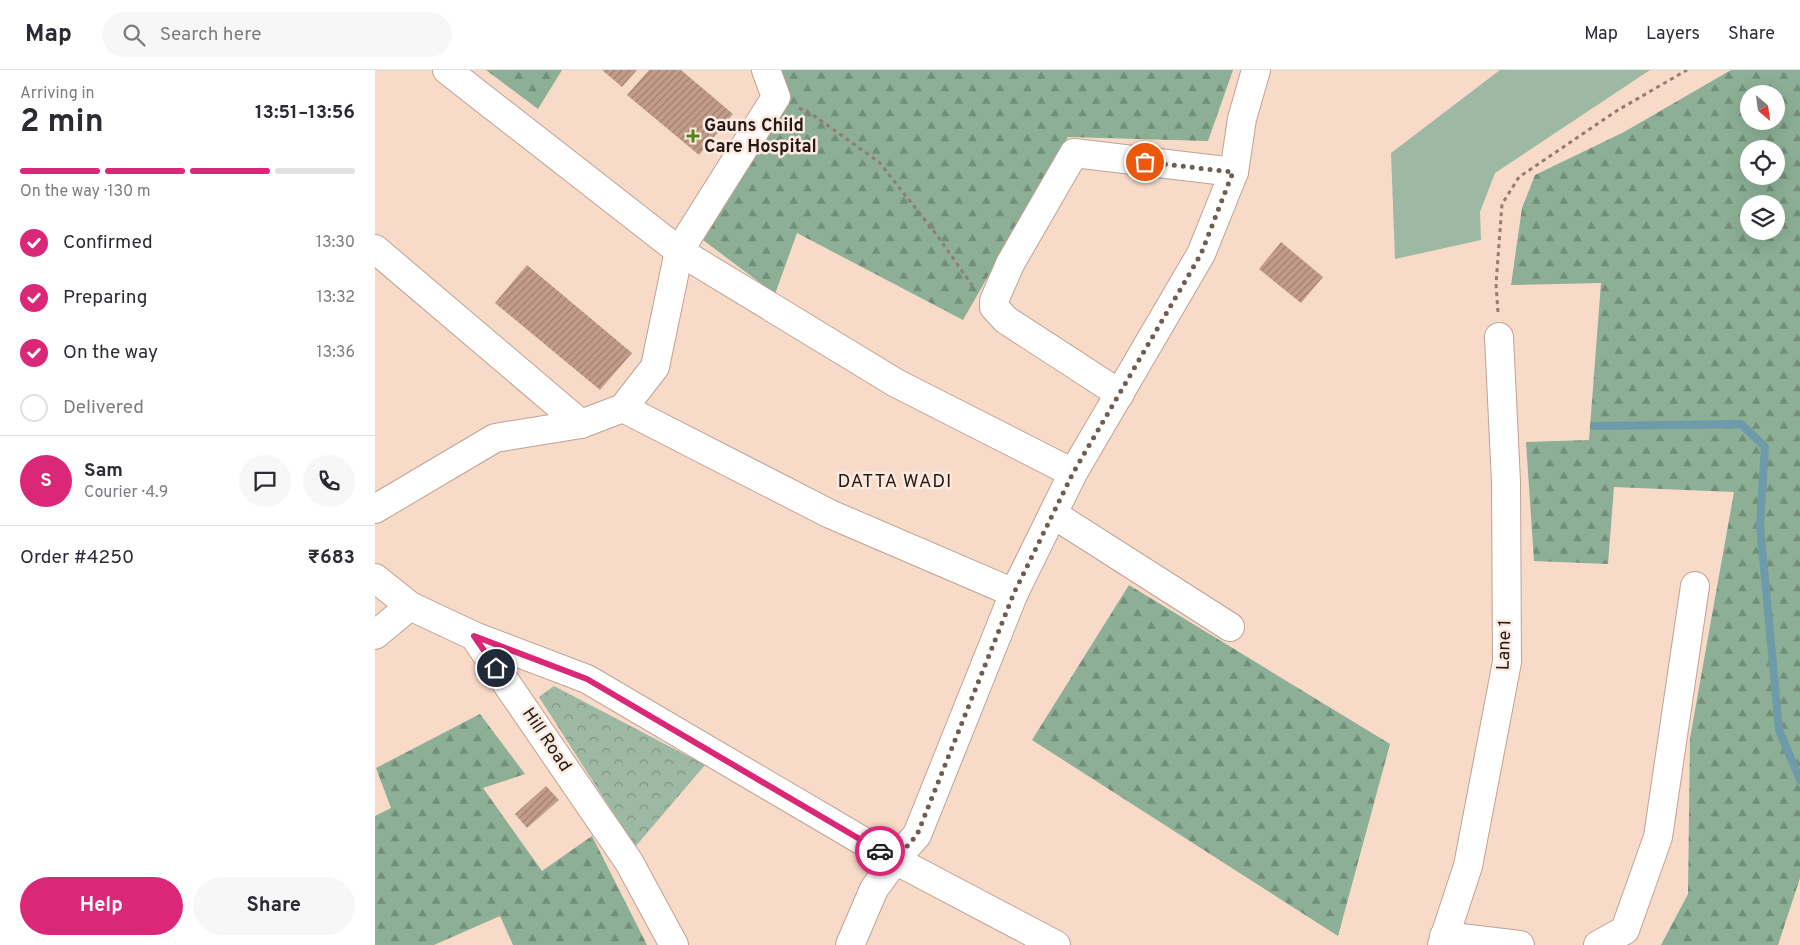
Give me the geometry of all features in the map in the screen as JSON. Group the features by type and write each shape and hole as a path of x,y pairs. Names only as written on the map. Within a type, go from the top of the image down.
{"street":[{"path":"447,70 679,251 896,383 1073,473"},
{"path":"375,509 495,438 581,424 623,408 655,367 679,251 775,97 766,70"},
{"path":"851,945 874,889 895,860 917,835 1014,593 1073,473 1201,254 1233,172 1242,119 1256,70"},
{"path":"1120,394 1006,320 994,307 993,301 1011,264 1074,153 1233,172"},
{"path":"375,249 581,424"},
{"name":"Lane 1","path":"1443,940 1468,866 1507,662 1506,482 1499,337"},
{"path":"623,408 830,514 1014,593"},
{"path":"1053,514 1230,627"},
{"path":"375,578 410,606 474,636 587,679 895,860 1056,945"},
{"path":"1598,945 1625,930 1658,837 1695,586"},
{"path":"375,635 410,606"},
{"name":"Hill Road","path":"474,636 629,862 674,945"},
{"path":"1443,940 1520,945"}],"path":[{"path":"1499,337 1496,284 1502,204 1519,177 1618,110 1687,70"},
{"path":"775,97 813,115 879,162 937,234 970,284 993,301"}],"green space":[{"path":"486,70 562,70 538,109"},
{"path":"752,70 1233,70 1208,141 1068,137 963,320 797,233 775,294 699,237 791,99"},
{"path":"1500,70 1650,70 1495,173 1480,212 1481,240 1395,259 1391,153"},
{"path":"1731,70 1800,70 1800,878 1778,945 1661,945 1688,894 1690,738 1734,492 1614,487 1608,564 1534,561 1526,442 1589,440 1601,283 1511,285 1522,208 1535,175 1624,132"},
{"path":"1129,585 1390,744 1338,936 1032,740"},
{"path":"554,686 705,765 635,847 539,697"},
{"path":"480,714 525,774 483,788 542,871 592,836 647,945 513,945 500,916 434,945 375,945 375,816 391,808 376,768"}],"building":[{"path":"602,70 637,70 622,87"},
{"path":"649,70 681,70 733,114 699,155 627,95"},
{"path":"1281,242 1323,277 1301,303 1259,269"},
{"path":"527,265 632,353 600,390 495,303"},
{"path":"546,786 559,800 527,828 515,814"}],"waterway":[{"path":"1595,426 1741,424 1765,447 1760,525 1779,730 1800,780"}],"way so far":[{"path":"880,851 895,860 917,835 1014,593 1073,473 1201,254 1233,172 1145,162"}],"place":[{"name":"Gauns Child Care Hospital","path":"693,136"}],"district":[{"name":"DATTA WADI","path":"895,482"}],"route":[{"path":"496,668 474,636 587,679 880,851"}]}
